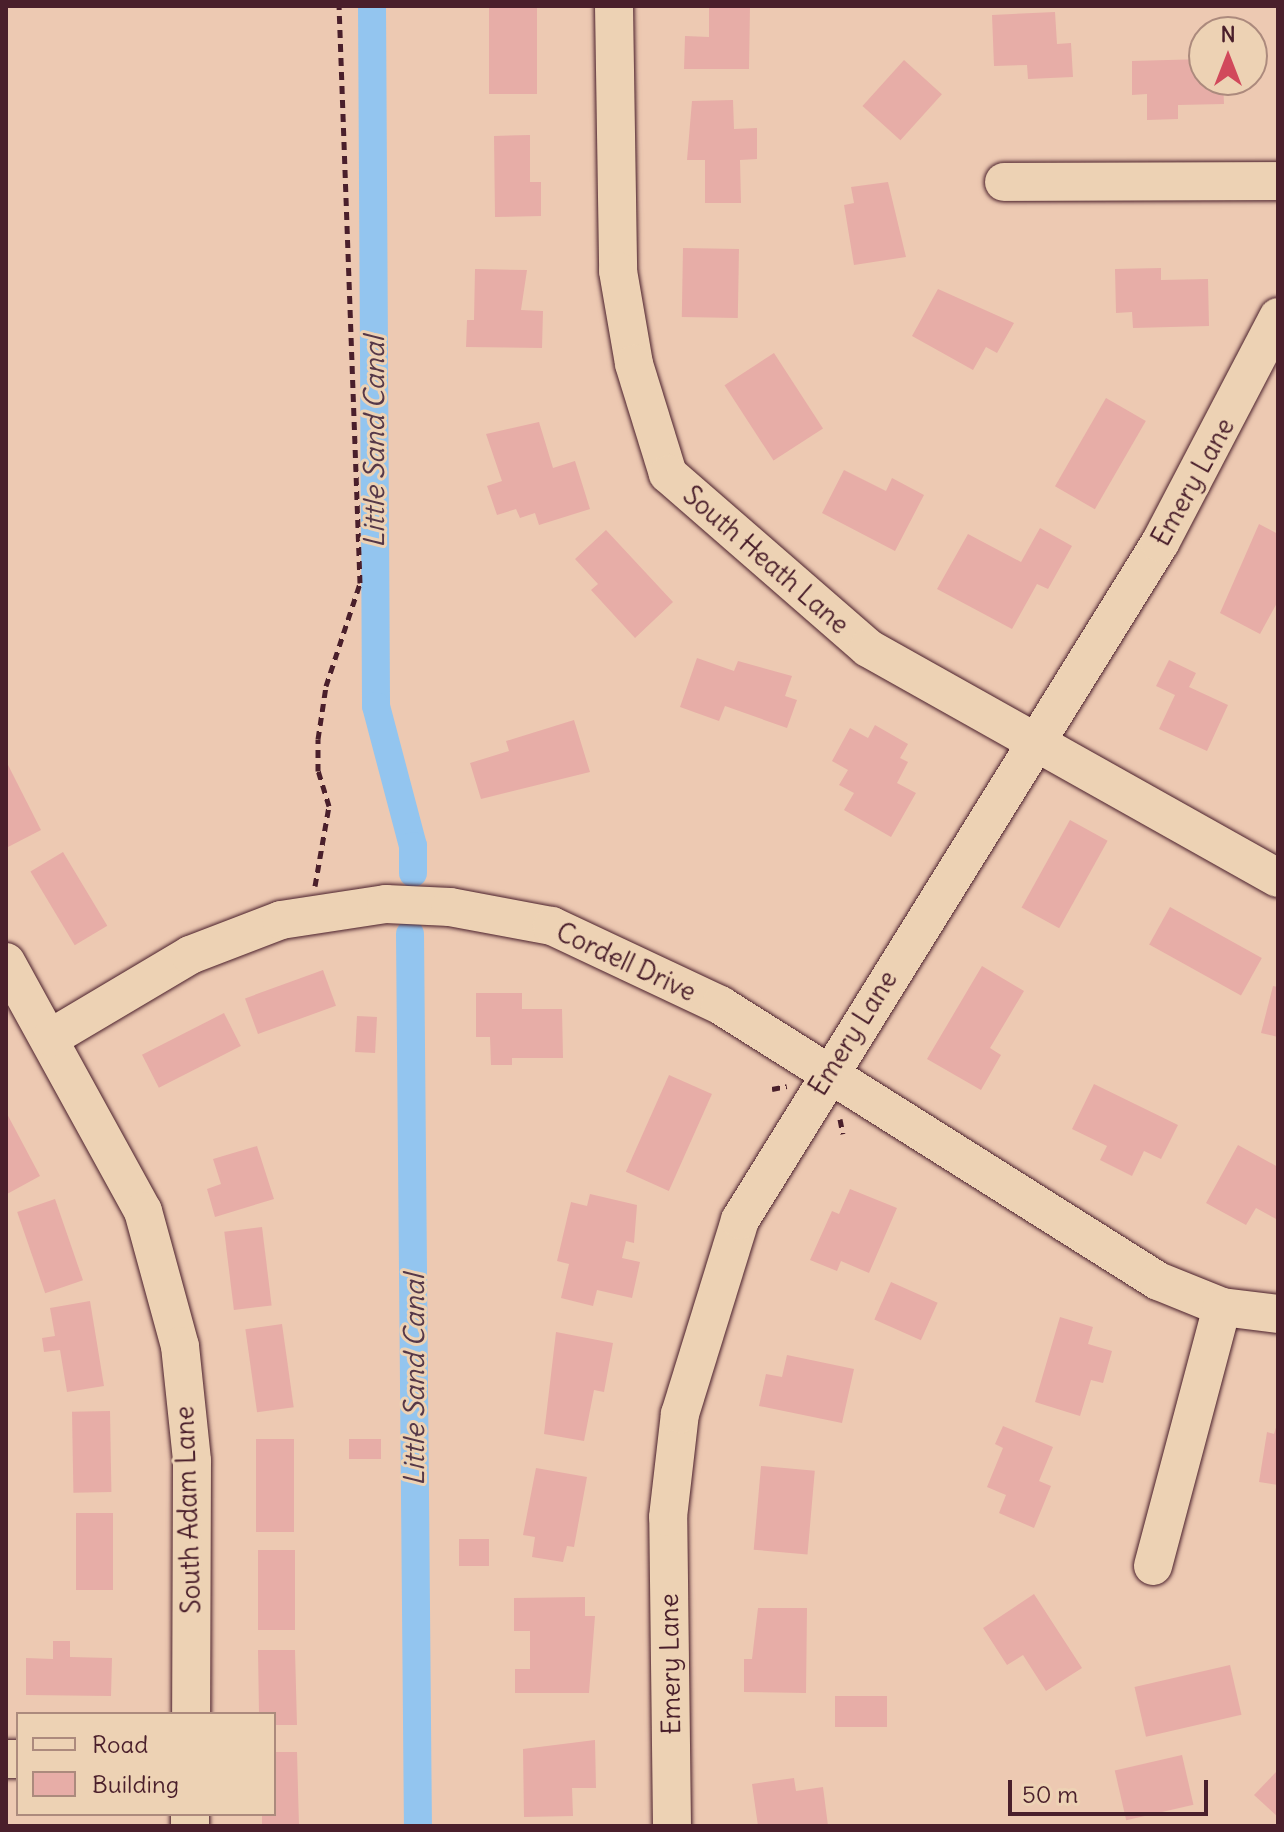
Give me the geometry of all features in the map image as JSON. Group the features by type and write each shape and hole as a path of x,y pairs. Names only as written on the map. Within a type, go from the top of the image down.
{"street":[{"name":"South Heath Lane","path":"614,6 618,271 634,364 668,474 868,648 1040,741 1278,878"},
{"path":"1004,182 1278,181"},
{"name":"Emery Lane","path":"672,1826 668,1517 680,1414 740,1220 826,1074 1040,741 1160,543 1278,317"},
{"name":"Cordell Drive","path":"52,1037 190,955 281,920 386,904 450,907 552,926 720,1005 1158,1281 1222,1307 1278,1314"},
{"name":"South Adam Lane","path":"6,962 52,1037 143,1211 180,1346 192,1461 191,1712"},
{"path":"1153,1566 1222,1307"}],"path":[{"path":"316,915 315,873 329,806 318,771 318,739 326,686 360,583 339,6"},
{"path":"772,1089 788,1086"},
{"path":"840,1118 843,1134"}],"building":[{"path":"489,6 537,6 537,94 489,94"},
{"path":"709,6 750,6 749,69 684,69 685,36 709,37"},
{"path":"1055,12 1057,44 1071,43 1073,77 1028,79 1027,65 994,66 992,15"},
{"path":"1188,59 1188,96 1224,96 1224,104 1178,105 1178,119 1147,120 1147,94 1132,95 1132,61"},
{"path":"904,60 942,94 900,140 863,106"},
{"path":"733,100 734,129 757,128 757,159 740,160 741,203 705,203 705,160 687,160 692,101"},
{"path":"530,135 530,182 541,182 541,216 495,217 494,136"},
{"path":"888,182 906,257 854,265 844,205 854,203 851,187"},
{"path":"683,248 739,249 738,318 682,317"},
{"path":"1161,268 1161,280 1208,279 1209,326 1133,328 1132,312 1116,313 1115,269"},
{"path":"475,269 527,270 521,310 543,311 542,348 466,347 467,320 474,320"},
{"path":"938,289 1014,323 997,353 986,347 973,370 912,336"},
{"path":"774,353 823,428 774,461 725,385"},
{"path":"1106,398 1146,421 1095,509 1055,486"},
{"path":"539,422 553,468 575,461 590,509 539,525 535,513 520,518 516,509 497,515 487,486 502,481 486,434"},
{"path":"844,470 886,491 892,478 924,495 895,551 822,513"},
{"path":"1259,524 1278,534 1278,601 1260,634 1220,613"},
{"path":"1040,528 1072,546 1048,589 1037,584 1012,629 937,589 968,534 1021,562"},
{"path":"606,530 673,602 635,638 591,590 598,584 575,559"},
{"path":"697,658 734,671 738,661 792,676 785,696 797,700 787,728 725,706 719,721 680,707"},
{"path":"1169,660 1196,673 1189,687 1228,705 1207,751 1159,729 1175,695 1156,686"},
{"path":"574,720 590,772 481,799 470,763 509,751 506,741"},
{"path":"875,725 908,744 900,758 908,762 897,783 916,793 891,837 844,810 854,793 839,785 848,770 832,761 850,728 868,738"},
{"path":"6,761 41,830 8,847 6,842"},
{"path":"1070,820 1108,841 1059,928 1022,907"},
{"path":"63,852 107,926 75,945 30,872"},
{"path":"1170,907 1262,958 1241,996 1149,945"},
{"path":"982,966 1024,991 990,1048 1001,1055 981,1090 927,1059"},
{"path":"323,970 336,1006 258,1034 245,998"},
{"path":"1273,986 1278,987 1278,1037 1261,1033"},
{"path":"476,993 522,993 522,1009 562,1009 563,1058 512,1058 512,1065 491,1065 490,1037 476,1037"},
{"path":"224,1013 241,1046 159,1088 142,1055"},
{"path":"357,1016 377,1017 375,1053 355,1052"},
{"path":"669,1075 712,1094 669,1191 626,1172"},
{"path":"1094,1084 1178,1125 1161,1159 1144,1151 1132,1176 1100,1160 1107,1146 1072,1129"},
{"path":"6,1112 40,1176 7,1194 6,1192"},
{"path":"1238,1145 1278,1167 1278,1220 1256,1208 1246,1225 1206,1203"},
{"path":"257,1146 274,1199 215,1217 207,1189 221,1184 213,1159"},
{"path":"850,1189 897,1208 869,1273 841,1261 837,1271 810,1260 832,1211 839,1214"},
{"path":"590,1194 637,1205 634,1243 626,1241 622,1258 640,1262 632,1298 597,1290 593,1306 561,1298 569,1264 557,1261 571,1202 587,1206"},
{"path":"55,1199 83,1280 45,1293 17,1212"},
{"path":"262,1227 272,1305 234,1310 224,1232"},
{"path":"891,1282 938,1303 921,1340 874,1319"},
{"path":"90,1301 104,1386 67,1392 60,1350 44,1352 42,1338 55,1336 50,1308"},
{"path":"1060,1317 1093,1327 1088,1344 1112,1351 1103,1383 1091,1380 1080,1416 1035,1402"},
{"path":"282,1324 294,1407 257,1412 245,1329"},
{"path":"556,1332 613,1343 604,1392 594,1390 584,1441 544,1434"},
{"path":"787,1355 854,1369 842,1423 759,1406 766,1374 782,1377"},
{"path":"110,1411 111,1492 73,1493 72,1412"},
{"path":"1278,1421 1278,1485 1259,1482 1267,1432 1274,1434"},
{"path":"1003,1426 1053,1447 1039,1481 1051,1486 1034,1528 999,1513 1006,1495 987,1487 1003,1448 995,1444"},
{"path":"256,1439 294,1439 294,1532 256,1532"},
{"path":"349,1439 381,1439 381,1459 349,1459"},
{"path":"761,1466 815,1471 807,1554 754,1550"},
{"path":"536,1468 587,1477 574,1547 567,1546 563,1562 532,1557 535,1537 523,1535"},
{"path":"76,1513 113,1513 113,1590 76,1590"},
{"path":"459,1539 489,1539 489,1566 459,1566"},
{"path":"258,1550 295,1550 295,1630 258,1630"},
{"path":"1034,1594 1082,1668 1046,1691 1023,1655 1007,1665 983,1628"},
{"path":"585,1597 585,1616 595,1616 589,1693 515,1693 515,1669 530,1669 530,1631 514,1631 514,1598"},
{"path":"758,1608 807,1608 806,1693 744,1692 744,1659 752,1659"},
{"path":"53,1641 70,1641 70,1657 112,1658 111,1696 26,1695 26,1658 53,1659"},
{"path":"258,1650 295,1650 297,1725 276,1725 276,1712 259,1712"},
{"path":"1230,1665 1241,1715 1146,1737 1135,1687"},
{"path":"835,1696 887,1696 887,1727 835,1727"},
{"path":"595,1740 596,1788 572,1788 573,1816 524,1817 523,1749"},
{"path":"276,1752 297,1752 299,1826 262,1826 262,1816 276,1816"},
{"path":"1182,1755 1193,1805 1126,1820 1115,1771"},
{"path":"1278,1770 1278,1817 1254,1795"},
{"path":"794,1778 796,1791 823,1787 828,1826 758,1826 752,1784"}],"waterway":[{"name":"Little Sand Canal","path":"372,6 376,706 413,846 413,873"},
{"name":"Little Sand Canal","path":"410,934 418,1826"}]}
